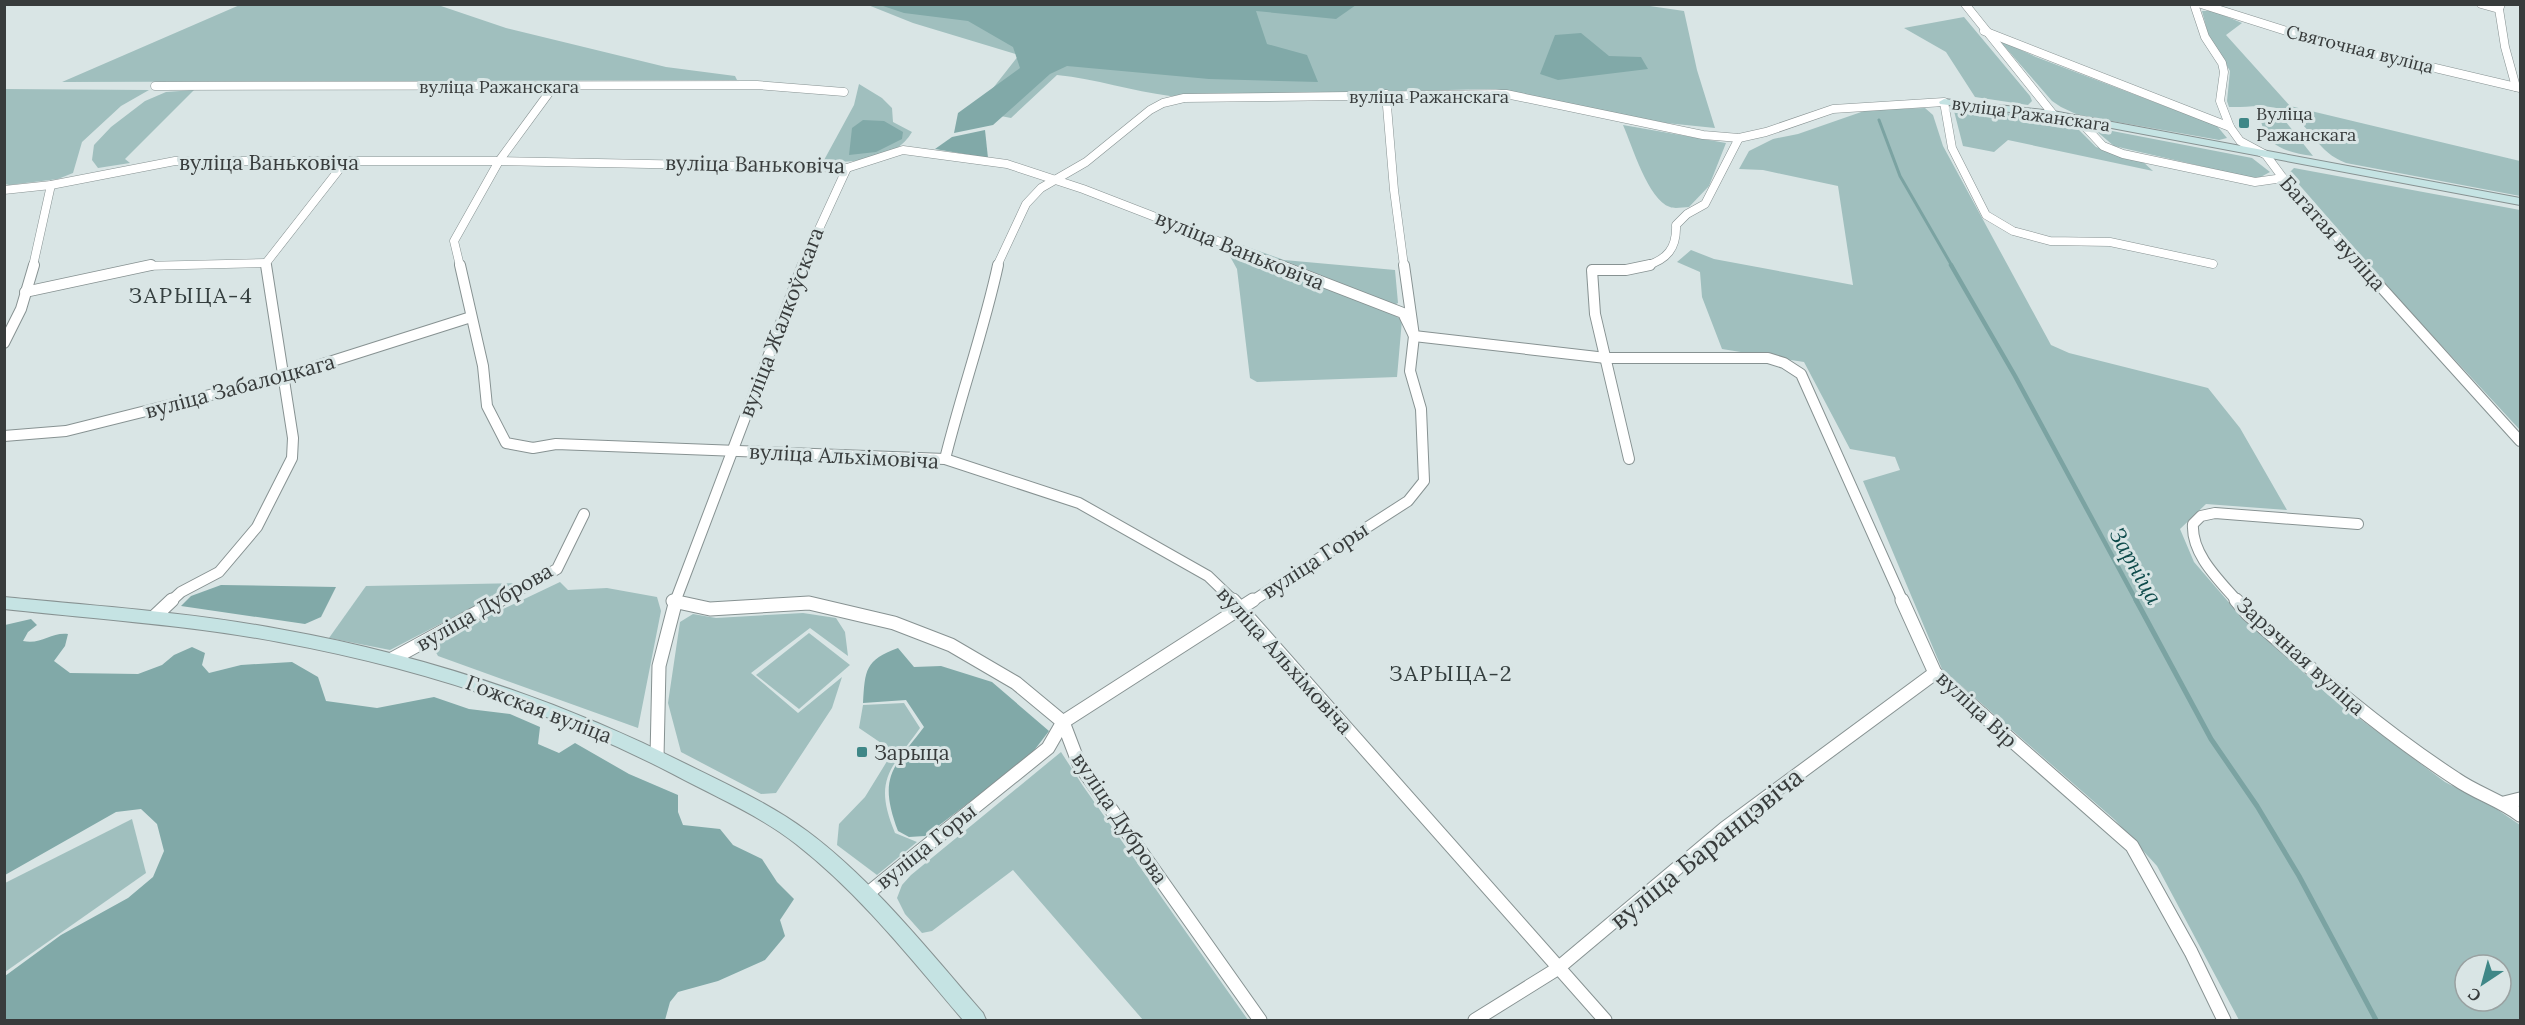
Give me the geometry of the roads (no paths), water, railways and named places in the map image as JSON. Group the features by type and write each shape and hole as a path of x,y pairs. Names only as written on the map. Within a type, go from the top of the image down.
{"street":[{"path":"1965,4 1984,31 2053,114"},
{"name":"Багатая вуліца","path":"2194,4 2205,37 2222,63 2224,72 2220,101 2230,127 2240,141 2266,155 2283,178 2520,441"},
{"name":"Святочная вуліца","path":"2200,4 2312,39 2518,88"},
{"path":"2481,4 2500,7 2505,47 2518,88"},
{"path":"1984,31 2045,57 2230,127"},
{"name":"вуліца Ражанскага","path":"155,86 758,85 843,92"},
{"name":"вуліца Альхімовіча","path":"554,86 499,160 454,242 483,366 487,406 506,443 533,448 556,444 945,459 1078,503 1208,576 1241,608 1557,969 1605,1020"},
{"name":"вуліца Горы","path":"867,894 1048,748 1063,722 1408,501 1424,481 1421,409 1410,371 1414,336 1394,190 1386,94"},
{"name":"вуліца Ражанскага","path":"945,459 962,389 988,310 999,258 1026,204 1041,188 1086,162 1150,110 1163,103 1184,98 1506,94 1704,135 1739,138 1766,132 1833,108 1944,102 2053,114 2520,202"},
{"path":"1944,102 1953,148 1986,214 2013,231 2050,241 2110,242 2213,264"},
{"path":"2078,119 2103,146 2123,154 2255,182 2283,178"},
{"path":"1629,459 1595,314 1592,270 1614,272 1648,266 1667,255 1675,244 1676,225 1687,214 1705,204 1739,138"},
{"name":"вуліца Ваньковіча","path":"4,190 51,185 176,161 499,160 847,168 903,150 1007,164 1094,193 1403,313 1414,336"},
{"path":"154,617 164,605 181,592 219,572 261,519 292,458 293,438 266,263 345,162"},
{"name":"вуліца Жалкоўскага","path":"657,757 661,731 659,669 673,601 733,451 785,307 820,222 847,168"},
{"path":"4,343 14,328 25,292 51,185"},
{"path":"25,292 155,264 266,263"},
{"name":"вуліца Забалоцкага","path":"4,435 66,431 282,377 471,317"},
{"path":"1414,336 1606,358"},
{"name":"вуліца Вір","path":"1606,358 1768,358 1784,363 1801,374 1935,674 2132,846 2191,952 2224,1020"},
{"name":"Зарэчная вуліца","path":"2358,524 2215,513 2201,516 2193,524 2192,538 2211,570 2247,613 2329,686 2458,781 2504,803 2520,815"},
{"name":"вуліца Дуброва","path":"392,659 556,569 584,514"},
{"path":"673,601 710,609 809,603 894,623 951,645 1006,678 1063,722"},
{"name":"Гожская вуліца","path":"4,603 154,617 314,642 392,659 458,677 518,698 657,757 800,836 867,894 976,1020"},
{"name":"вуліца Баранцэвіча","path":"1476,1020 1557,969 1725,828 1935,674"},
{"name":"вуліца Дуброва","path":"1063,722 1078,764 1260,1020"},
{"path":"2504,803 2520,800"}],"waterway":[{"name":"Зарніца","path":"1879,120 1900,176 1952,266"},
{"name":"Зарніца","path":"1951,265 2015,376 2137,602"},
{"name":"Зарніца","path":"2136,600 2211,739 2257,806 2299,876 2376,1020"}],"place":[{"name":"Вуліца Ражанскага","path":"2244,123"},
{"name":"Зарыца","path":"862,752"}],"district":[{"name":"ЗАРЫЦА-4","path":"191,295"},
{"name":"ЗАРЫЦА-2","path":"1451,673"}]}
